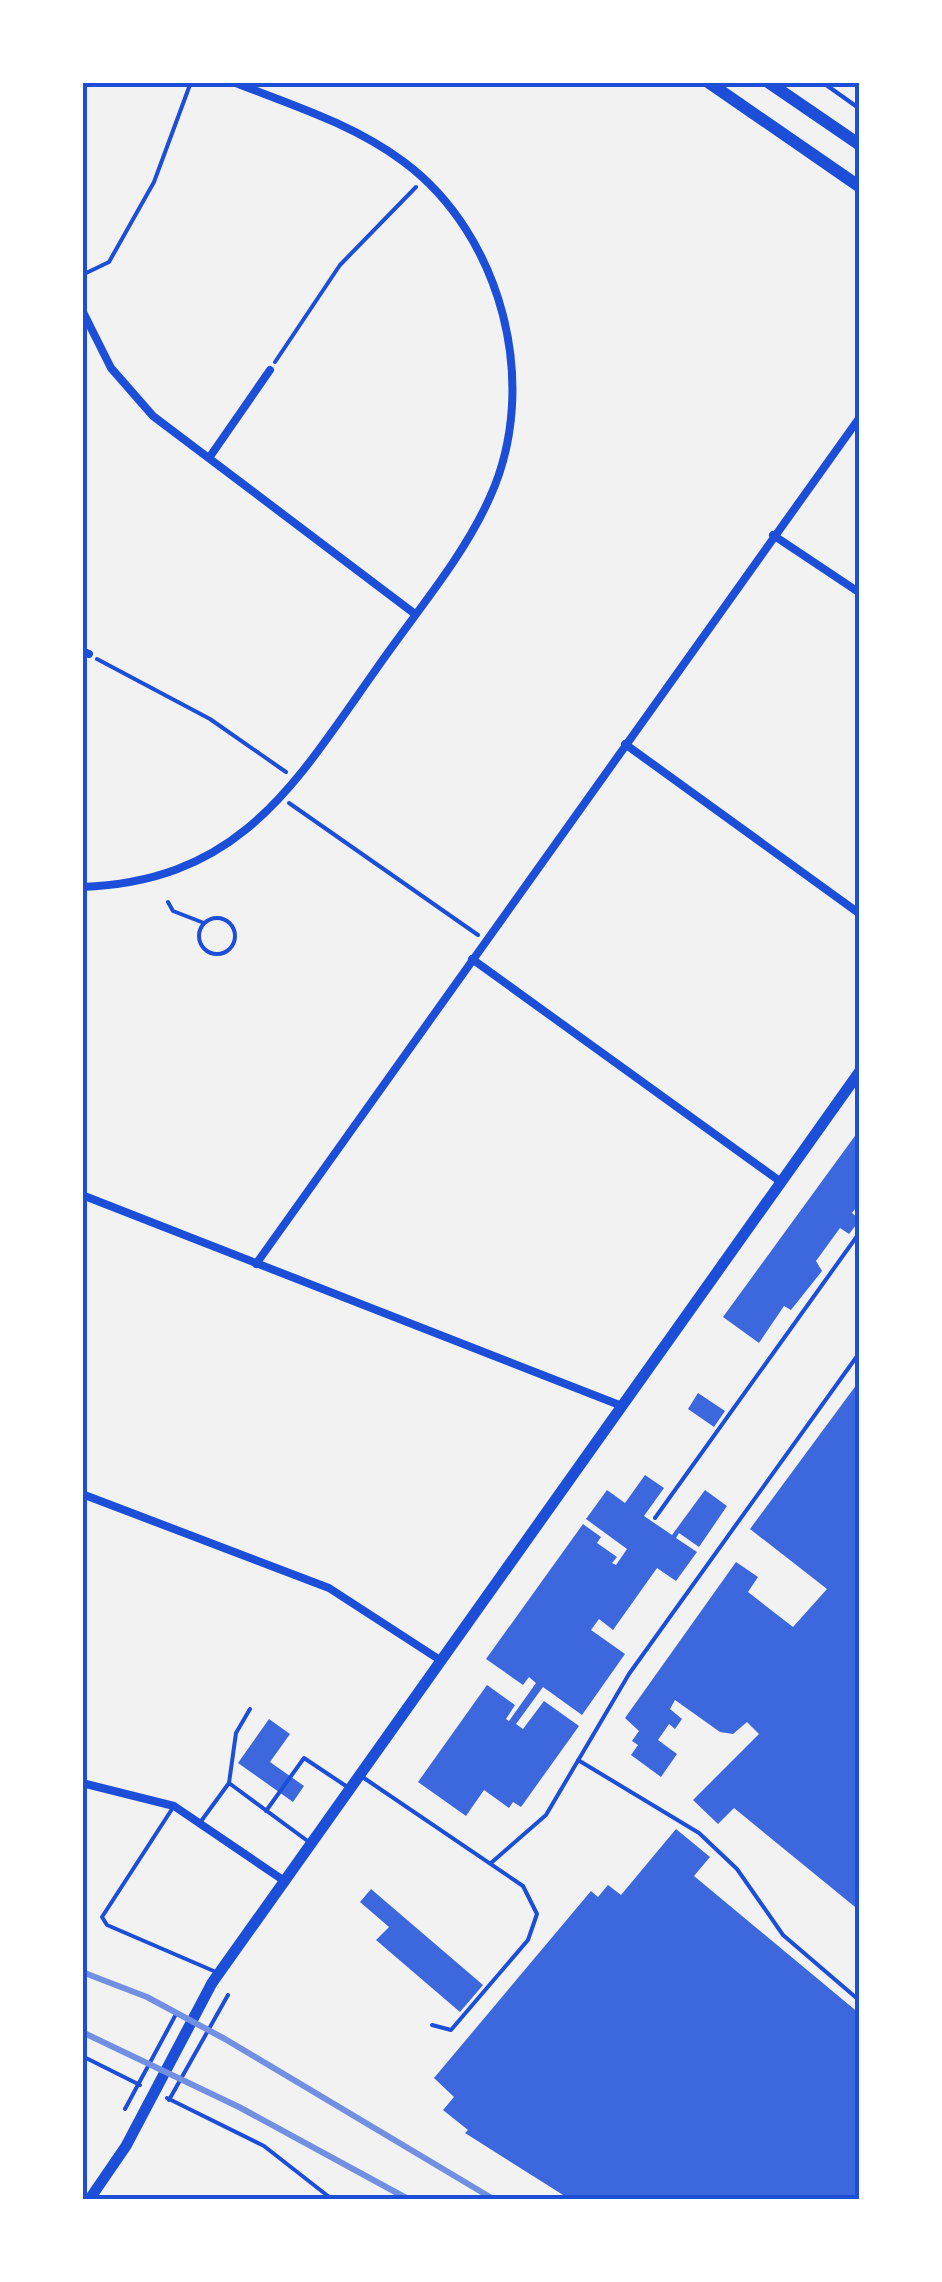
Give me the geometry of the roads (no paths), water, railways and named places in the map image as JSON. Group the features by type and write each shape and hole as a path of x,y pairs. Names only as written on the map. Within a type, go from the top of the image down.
{"main road":[{"path":"708,82 860,187"},
{"path":"768,82 860,145"},
{"path":"89,2200 126,2146 215,1978 860,1071"}],"street":[{"path":"82,887 125,886 212,856 282,798 414,614 491,496 512,410 512,358 495,282 454,212 406,163 348,126 233,82"},
{"path":"82,300 83,312 111,368 153,416 414,614"},
{"path":"209,458 270,370"},
{"path":"256,1264 860,417"},
{"path":"774,535 860,594"},
{"path":"625,744 860,914"},
{"path":"472,960 781,1182"},
{"path":"82,1194 622,1406"},
{"path":"82,1494 329,1588 440,1660"},
{"path":"82,1783 174,1806 283,1880"}],"lane":[{"path":"656,1518 860,1232"},
{"path":"491,1863 546,1815 629,1674 860,1352"},
{"path":"200,1824 228,1783 236,1733 250,1709"},
{"path":"266,1811 304,1758 350,1789"},
{"path":"577,1760 699,1832 737,1869 783,1935 860,2002"},
{"path":"360,1776 523,1886 537,1914 536,1925 451,2030 432,2025"},
{"path":"228,1783 310,1843"},
{"path":"174,1806 102,1917 108,1925 215,1978"}],"railway":[{"path":"82,1972 147,1997 225,2039 495,2200"},
{"path":"82,2032 239,2107 410,2200"}]}
